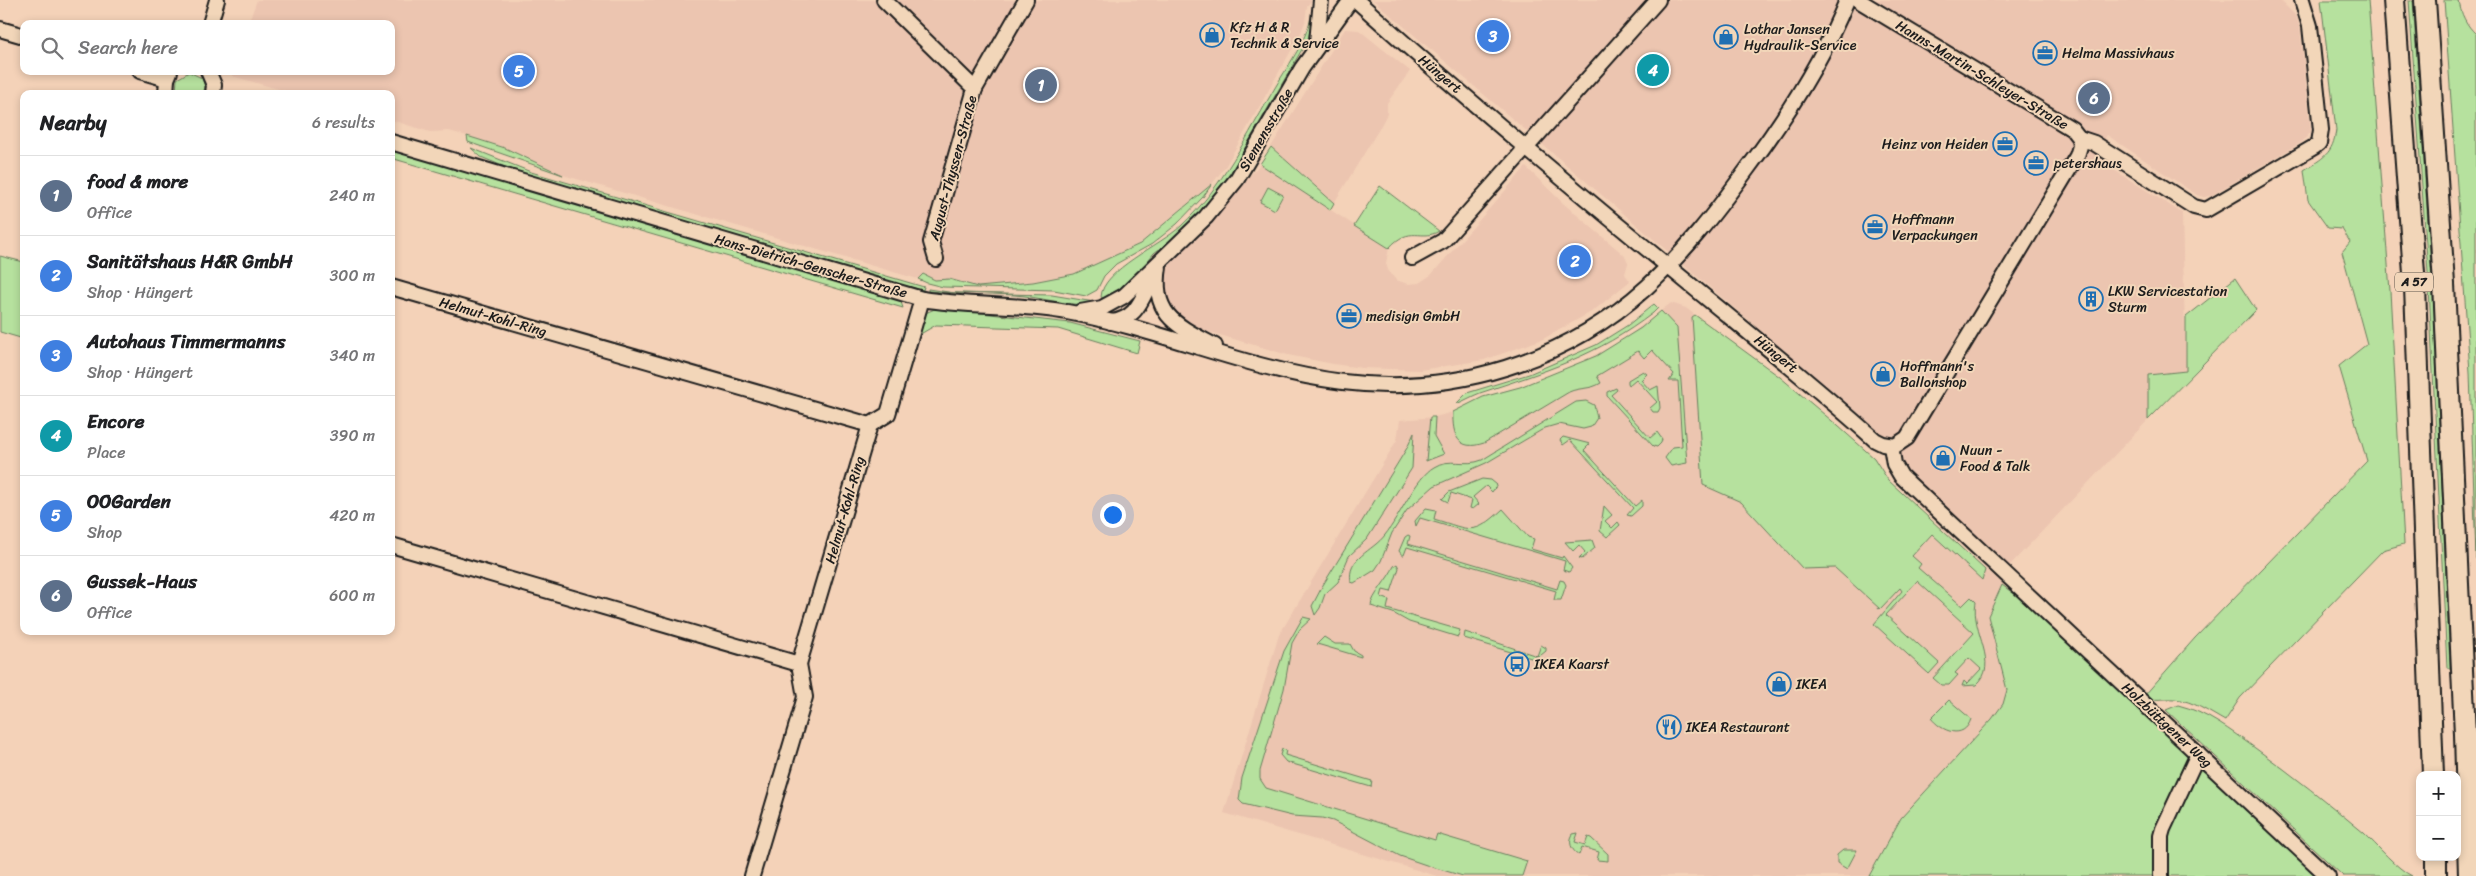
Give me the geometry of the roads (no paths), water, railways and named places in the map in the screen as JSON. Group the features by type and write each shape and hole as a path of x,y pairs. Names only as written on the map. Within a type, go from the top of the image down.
{"highway":[{"name":"A 57","path":"2394,0 2415,296 2433,771"},
{"name":"A 57","path":"2425,0 2446,324 2465,734 2469,876"},
{"path":"2436,861 2436,876"}],"street":[{"path":"211,20 217,0"},
{"path":"884,0 975,89"},
{"name":"August-Thyssen-Straße","path":"936,259 931,242 975,89 1026,0"},
{"path":"1316,48 1321,0"},
{"name":"Siemensstraße","path":"1067,312 1094,310 1124,296 1206,217 1226,194 1248,162 1316,48 1351,0"},
{"name":"Hüngert","path":"1356,0 1668,266 1808,380 1875,440 1891,446"},
{"path":"1412,258 1443,241 1658,0"},
{"name":"Hans-Dietrich-Genscher-Straße","path":"395,143 922,299 957,304 1067,312 1306,375 1351,383 1403,385 1462,379 1520,364 1579,337 1625,306 1668,266 1717,209 1784,117 1819,60 1847,0"},
{"name":"Hanns-Martin-Schleyer-Straße","path":"1858,0 2072,129 2079,138 2080,146 2077,156 1907,438 1900,444 1891,446"},
{"name":"Hanns-Martin-Schleyer-Straße","path":"2079,138 2094,143 2194,207 2206,210 2314,147 2319,143 2321,130 2310,26 2302,0"},
{"path":"0,29 20,35"},
{"path":"167,90 169,75"},
{"path":"210,75 214,90"},
{"name":"Siemensstraße","path":"1109,322 1122,321 1136,311 1155,267"},
{"name":"Hans-Dietrich-Genscher-Straße","path":"1155,267 1158,294 1167,316 1176,325 1238,358"},
{"name":"Helmut-Kohl-Ring","path":"395,288 870,425 799,664"},
{"path":"870,425 888,414 922,299"},
{"name":"Holzbüttgener Weg","path":"1891,446 1894,464 1901,476 2328,876"},
{"path":"395,546 799,664 805,697 752,876"},
{"path":"2161,876 2161,836 2163,828 2198,754"}],"place":[{"name":"Kfz H & R Technik & Service","path":"1212,35"},
{"name":"Autohaus Timmermanns","path":"1493,36"},
{"name":"Lothar Jansen Hydraulik-Service","path":"1726,37"},
{"name":"Helma Massivhaus","path":"2045,53"},
{"name":"Encore","path":"1653,70"},
{"name":"OOGarden","path":"519,71"},
{"name":"food & more","path":"1041,85"},
{"name":"Gussek-Haus","path":"2094,98"},
{"name":"Heinz von Heiden","path":"2005,144"},
{"name":"petershaus","path":"2036,163"},
{"name":"Hoffmann Verpackungen","path":"1875,227"},
{"name":"Sanitätshaus H&R GmbH","path":"1575,261"},
{"name":"LKW Servicestation Sturm","path":"2091,299"},
{"name":"medisign GmbH","path":"1349,316"},
{"name":"Hoffmann's Ballonshop","path":"1883,374"},
{"name":"Nuun - Food & Talk","path":"1943,458"},
{"name":"IKEA Kaarst","path":"1517,664"},
{"name":"IKEA","path":"1779,684"},
{"name":"IKEA Restaurant","path":"1669,727"}]}
